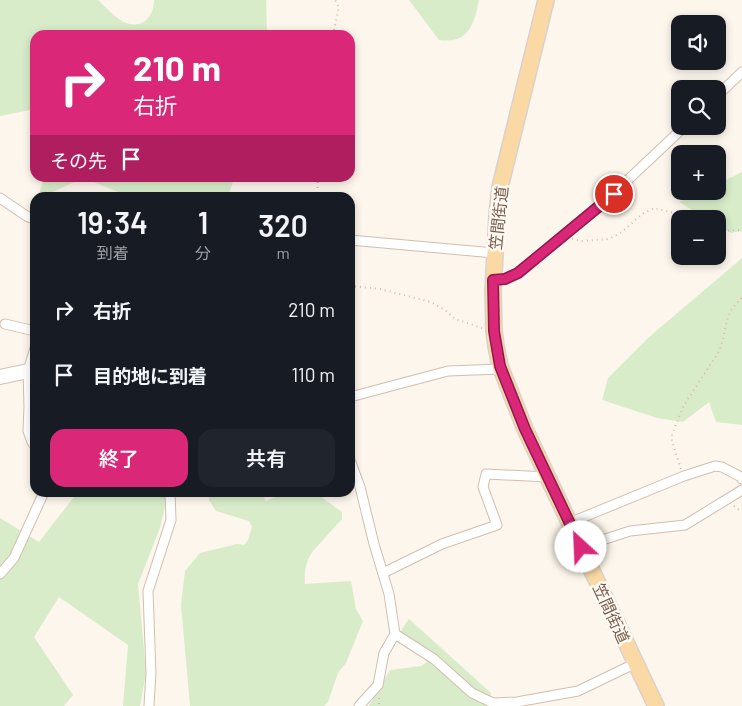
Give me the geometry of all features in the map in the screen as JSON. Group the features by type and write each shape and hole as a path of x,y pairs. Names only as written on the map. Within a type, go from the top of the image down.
{"main road":[{"name":"笠間街道","path":"546,0 500,187 496,216 493,280 496,346 501,369 525,429 656,706"}],"street":[{"path":"726,87 742,72"},
{"path":"493,280 505,279 515,275 614,194 676,135"},
{"path":"0,198 30,218"},
{"path":"355,240 494,253"},
{"path":"5,324 30,330"},
{"path":"30,364 28,371 28,431 30,436"},
{"path":"355,395 448,371 501,369"},
{"path":"0,377 28,371"},
{"path":"569,523 684,476 715,466 722,467 741,477 742,483 736,489 739,492 685,526 630,531 581,547"},
{"path":"355,474 389,594 395,634 384,653 378,685 359,706"},
{"path":"383,573 442,544 497,525 483,487 486,474 547,477"},
{"path":"0,574 14,558 42,497"},
{"path":"149,706 151,673 148,591 171,520 170,497"},
{"path":"395,634 434,660 472,693 493,703 517,702 578,691 636,663"}],"path":[{"path":"334,30 339,7 335,0"},
{"path":"562,237 581,241 609,239 622,232 642,214 654,208 671,212"},
{"path":"726,231 742,230"},
{"path":"355,286 380,289 431,302 445,310 455,319 494,331"},
{"path":"684,476 672,441 672,434 684,405 720,350 728,317 742,297"}],"green space":[{"path":"0,0 98,0 113,15 125,23 138,24 149,17 154,0 266,0 267,30 30,30 30,110 0,116"},
{"path":"409,0 479,0 472,24 464,35 457,39 439,40"},
{"path":"742,172 742,231 731,233 726,230 726,210 692,210 679,202 683,200 726,200 726,180"},
{"path":"43,182 74,182 53,192 40,192"},
{"path":"93,182 233,182 230,192 118,192"},
{"path":"742,258 742,425 716,422 709,402 683,422 657,418 602,400 608,378 648,338"},
{"path":"74,497 167,497 160,528 138,584 146,672 140,706 123,706 128,645 59,597 34,637 73,695 64,706 0,706 0,518 39,542"},
{"path":"209,497 264,497 266,501 275,497 321,497 342,512 342,519 313,551 307,562 305,575 305,584 351,581 356,609 363,621 346,663 338,673 328,702 324,706 190,706 181,605 185,571 200,553 237,544 244,545 248,540 252,527 249,521 216,511"},
{"path":"409,619 491,693 489,706 369,706 390,670 421,666 427,662 400,632"}],"route":[{"path":"581,547 525,429 500,366 494,331 493,280 505,279 518,273 614,194"}]}
